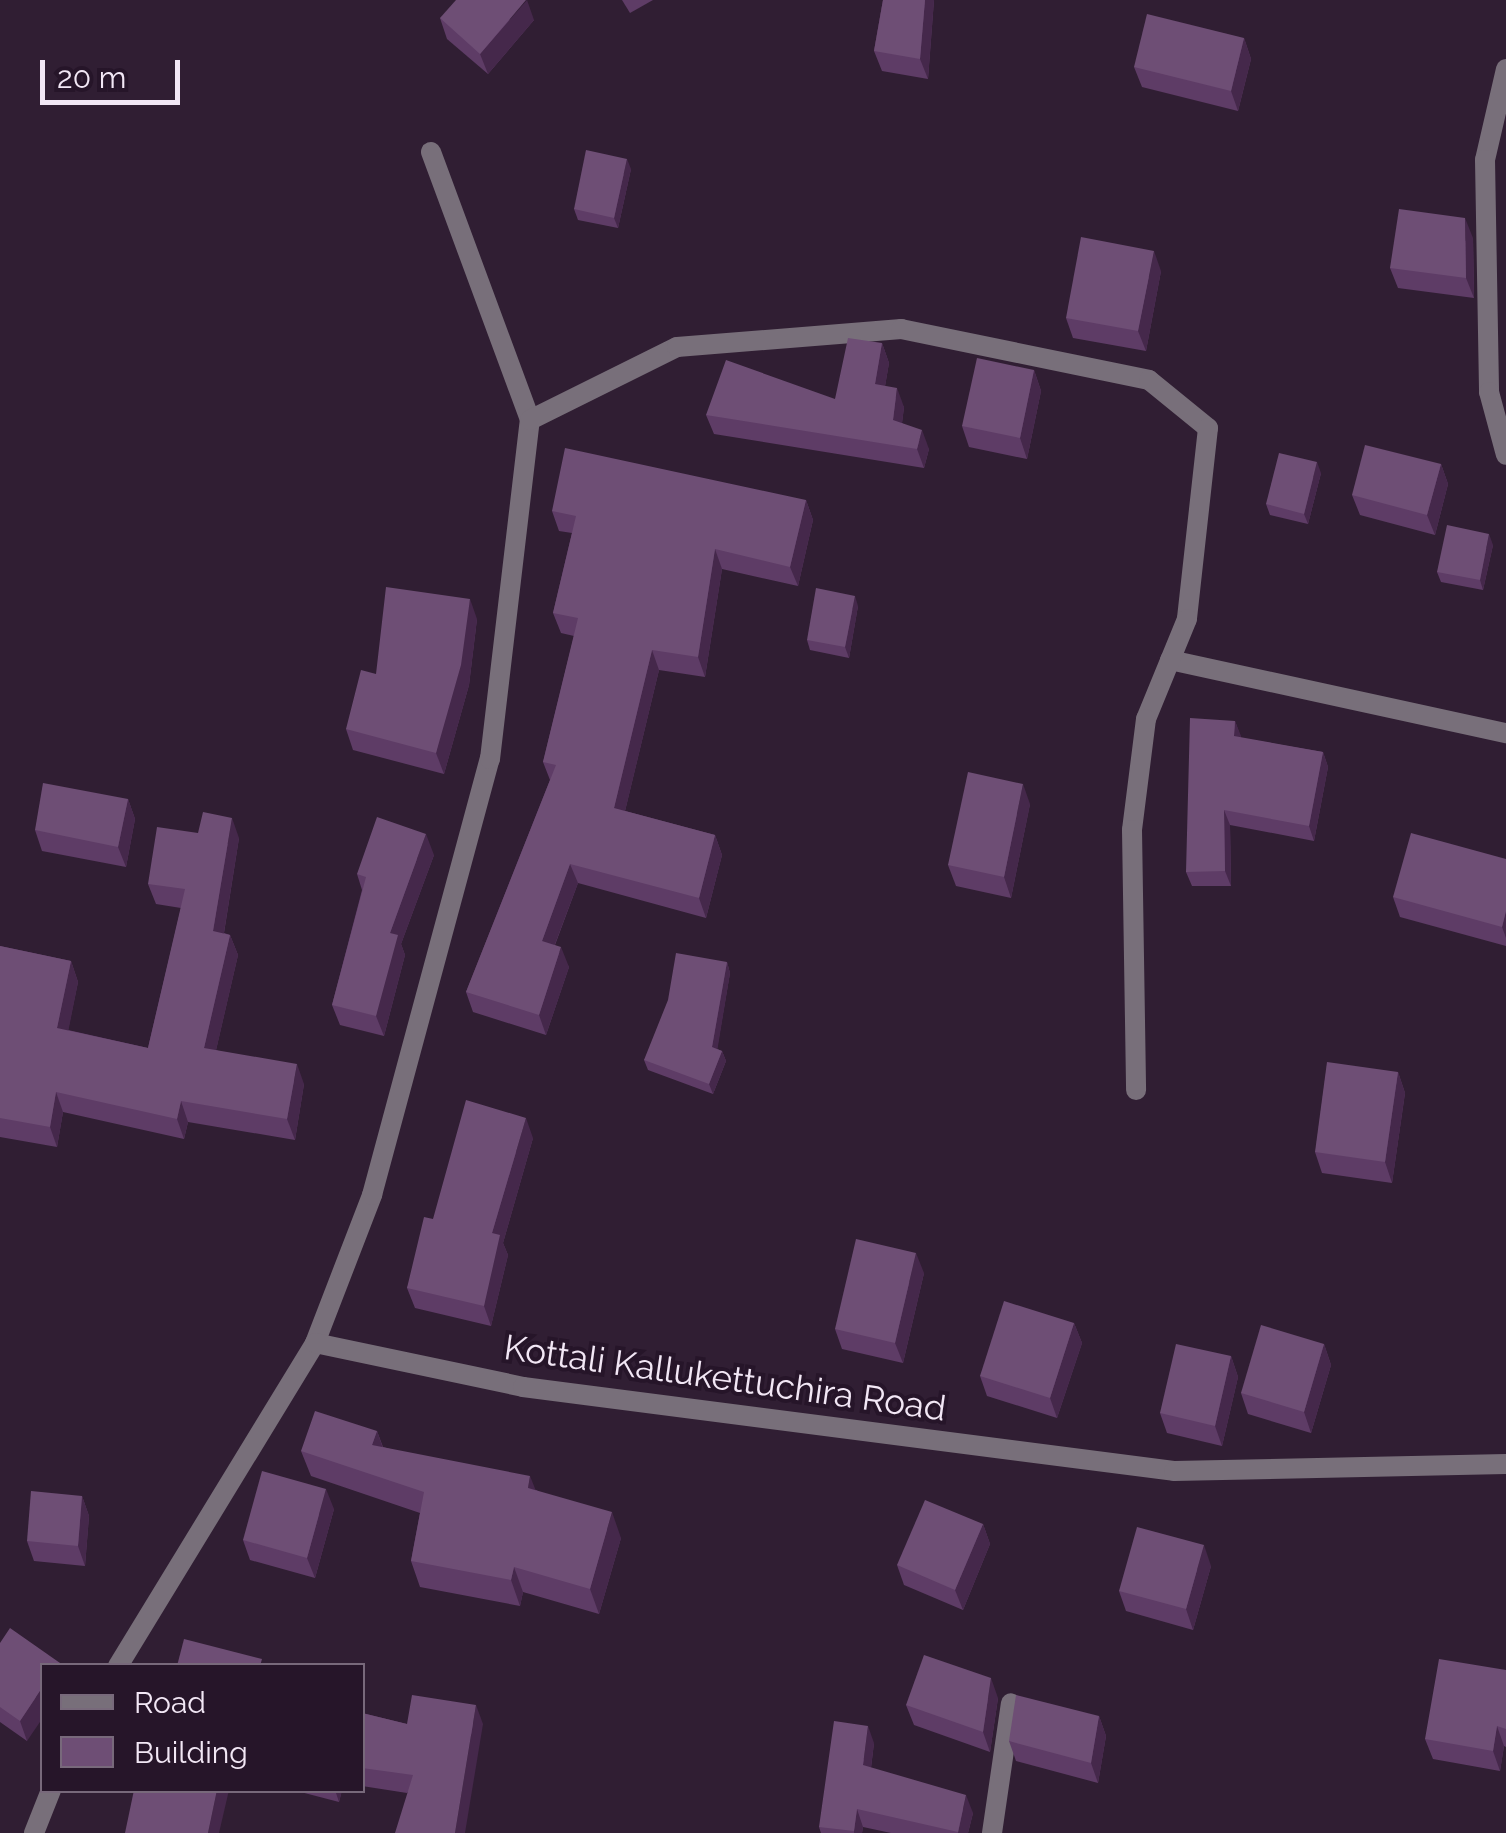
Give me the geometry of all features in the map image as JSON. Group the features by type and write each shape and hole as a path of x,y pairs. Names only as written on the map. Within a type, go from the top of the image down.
{"street":[{"path":"1506,69 1485,160 1489,392 1506,455"},
{"path":"120,1663 315,1343 372,1195 490,759 530,420 431,152"},
{"path":"530,420 677,346 901,328 1150,380 1208,428 1187,619 1146,719 1132,830 1136,1090"},
{"path":"1170,660 1506,733"},
{"name":"Kottali Kallukettuchira Road","path":"315,1343 523,1387 1174,1471 1506,1464"},
{"path":"992,1833 1011,1703"},
{"path":"34,1833 50,1793"}],"building":[{"path":"456,0 526,0 480,54 440,18"},
{"path":"883,0 925,0 920,59 874,51"},
{"path":"1147,14 1244,38 1231,91 1134,67"},
{"path":"586,150 627,159 614,218 574,209"},
{"path":"1399,209 1465,218 1466,278 1390,268"},
{"path":"1081,237 1154,251 1138,331 1066,318"},
{"path":"848,338 882,343 875,384 897,388 893,420 922,430 917,449 706,415 726,360 835,399"},
{"path":"977,358 1034,370 1020,438 962,426"},
{"path":"1365,445 1441,464 1427,515 1352,495"},
{"path":"565,448 806,500 790,567 715,549 698,657 652,650 614,808 715,835 699,898 570,864 542,941 561,947 539,1015 466,992 556,765 543,762 578,618 553,613 576,516 552,511"},
{"path":"1279,453 1317,462 1304,514 1266,504"},
{"path":"1447,525 1489,534 1480,580 1437,572"},
{"path":"386,587 470,599 461,665 436,753 346,729 361,670 376,674"},
{"path":"816,588 855,596 845,647 807,640"},
{"path":"1190,718 1235,721 1234,736 1323,752 1309,826 1224,810 1225,871 1186,872"},
{"path":"968,772 1023,784 1004,877 948,865"},
{"path":"43,783 128,799 118,847 35,830"},
{"path":"203,812 232,818 213,931 230,935 204,1048 297,1064 287,1119 181,1101 177,1119 56,1092 50,1127 0,1118 0,946 71,961 57,1028 148,1048 185,889 148,884 157,827 198,833"},
{"path":"377,817 426,834 390,933 398,935 376,1016 332,1005 366,877 357,874"},
{"path":"1411,833 1506,859 1506,911 1502,927 1393,897"},
{"path":"676,953 727,962 712,1047 722,1051 709,1084 644,1060 668,1000"},
{"path":"1327,1062 1398,1072 1385,1162 1315,1152"},
{"path":"466,1100 526,1118 492,1233 500,1235 484,1306 407,1288 424,1217 433,1219"},
{"path":"856,1239 916,1253 895,1343 835,1329"},
{"path":"1004,1301 1074,1323 1050,1398 980,1376"},
{"path":"1261,1325 1324,1344 1304,1412 1241,1393"},
{"path":"1176,1344 1231,1356 1215,1426 1160,1413"},
{"path":"315,1411 377,1431 372,1445 530,1476 528,1488 612,1512 590,1589 514,1567 511,1580 411,1561 424,1492 301,1451"},
{"path":"262,1471 326,1489 307,1558 243,1540"},
{"path":"31,1491 82,1496 78,1546 27,1541"},
{"path":"925,1500 983,1524 955,1590 897,1565"},
{"path":"1137,1527 1204,1545 1186,1609 1119,1591"},
{"path":"10,1628 60,1663 40,1663 40,1691 20,1721 0,1707 0,1643"},
{"path":"184,1639 262,1659 261,1663 178,1663"},
{"path":"924,1655 991,1678 983,1732 906,1705"},
{"path":"1439,1659 1506,1670 1506,1729 1497,1726 1493,1751 1425,1739"},
{"path":"412,1695 476,1705 455,1833 395,1833 413,1775 365,1768 365,1714 407,1724"},
{"path":"1016,1695 1099,1716 1091,1763 1009,1741"},
{"path":"834,1721 868,1726 863,1765 966,1795 958,1832 857,1809 854,1831 819,1827"},
{"path":"133,1793 216,1793 208,1833 125,1833"}]}
